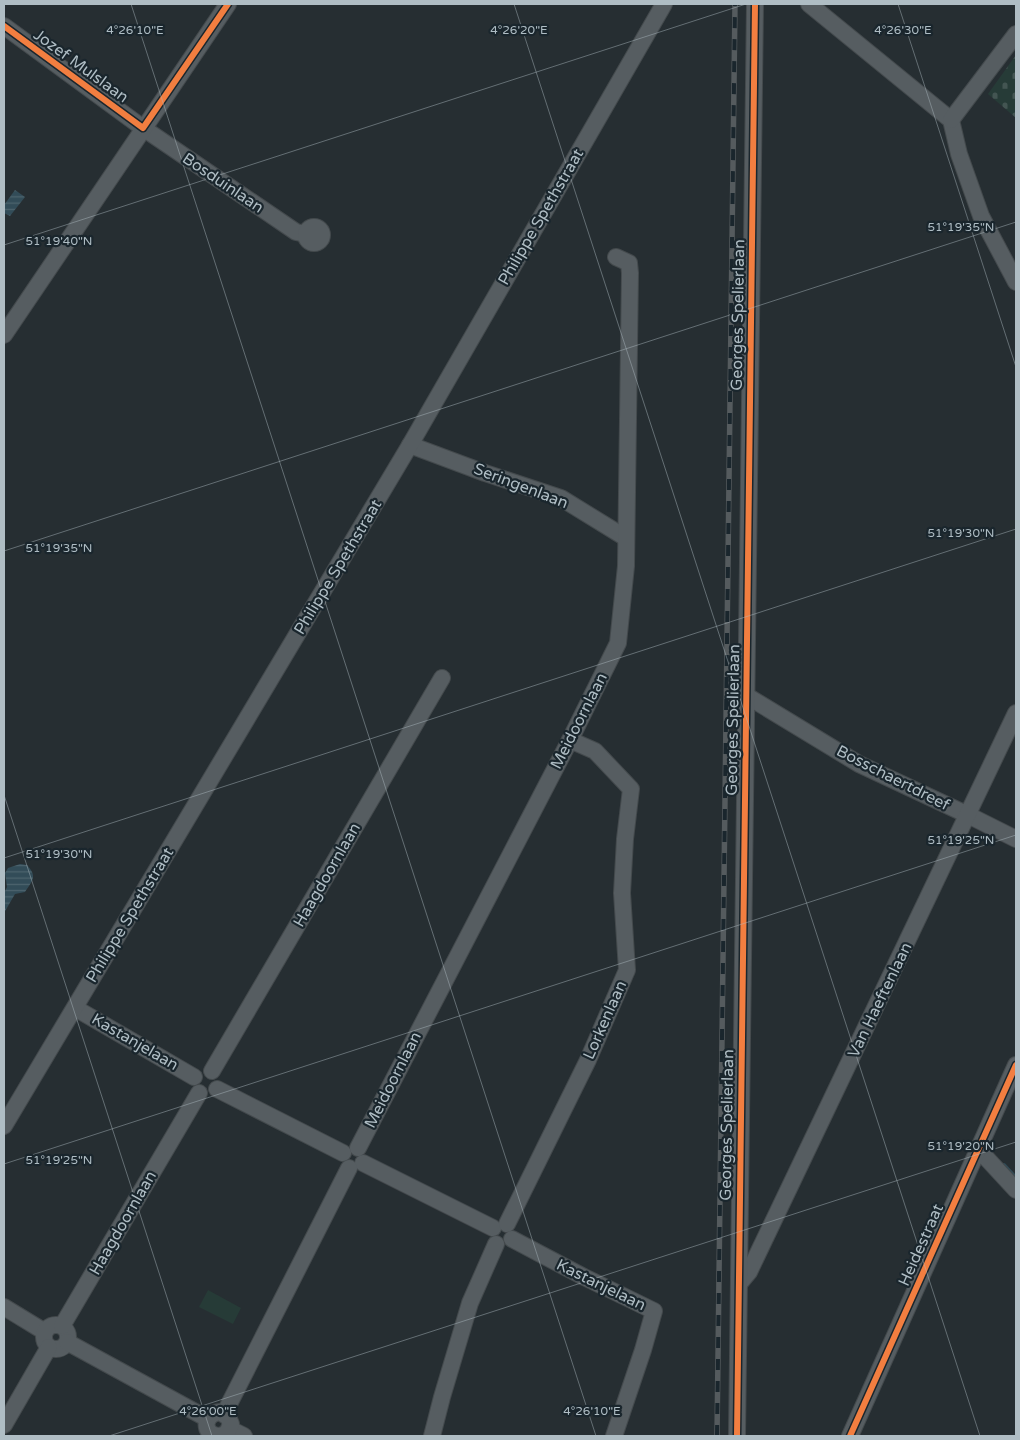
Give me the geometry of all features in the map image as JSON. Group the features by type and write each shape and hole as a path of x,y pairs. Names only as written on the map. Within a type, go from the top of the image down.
{"street":[{"path":"4,335 228,4"},
{"name":"Philippe Spethstraat","path":"4,1126 410,445 664,4"},
{"name":"Georges Spelierlaan","path":"737,1436 755,4"},
{"path":"809,4 951,120 960,154 981,216 1016,282"},
{"name":"Jozef Mulslaan","path":"4,26 143,128"},
{"path":"951,120 1016,34"},
{"name":"Bosduinlaan","path":"143,128 296,232 306,234"},
{"name":"Meidoornlaan","path":"224,1414 353,1158 570,740 618,642 626,566 630,273 629,263 616,257"},
{"name":"Seringenlaan","path":"410,445 485,473 561,498 626,538"},
{"name":"Haagdoornlaan","path":"212,1071 442,678"},
{"name":"Bosschaertdreef","path":"747,696 859,764 1016,840"},
{"name":"Van Haeftenlaan","path":"739,1284 749,1272 1016,713"},
{"name":"Lorkenlaan","path":"432,1436 470,1304 552,1130 588,1060 627,970 622,893 625,839 631,789 595,751 570,740"},
{"name":"Kastanjelaan","path":"75,1008 194,1077"},
{"name":"Heidestraat","path":"850,1436 1016,1065"},
{"path":"203,1071 212,1071 218,1079 217,1089 210,1095 199,1093 194,1087 194,1077 203,1071"},
{"name":"Kastanjelaan","path":"217,1089 654,1311 614,1436"},
{"name":"Haagdoornlaan","path":"62,1326 199,1093"},
{"path":"979,1150 1016,1190"},
{"path":"4,1307 47,1339 56,1349 61,1348 67,1342 68,1334 62,1326 53,1324 48,1326 47,1339 4,1425"},
{"path":"67,1342 208,1419"},
{"path":"215,1413 224,1414 230,1421 228,1434 214,1436 207,1428 208,1419 215,1413"}],"green space":[{"path":"1016,55 1016,118 988,94"},
{"path":"208,1290 241,1308 233,1324 199,1307"}],"water":[{"path":"15,190 25,197 10,216 4,213 4,205"},
{"path":"20,864 27,865 33,879 25,892 15,894 4,913 4,893 7,887 5,873 8,868"}],"waterway":[{"path":"1004,1165 1016,1178"}],"railway":[{"path":"717,1436 735,4"}],"cycle path":[{"path":"4,26 143,128 228,4"},
{"path":"737,1436 755,4"},
{"path":"850,1436 1016,1065"}]}
